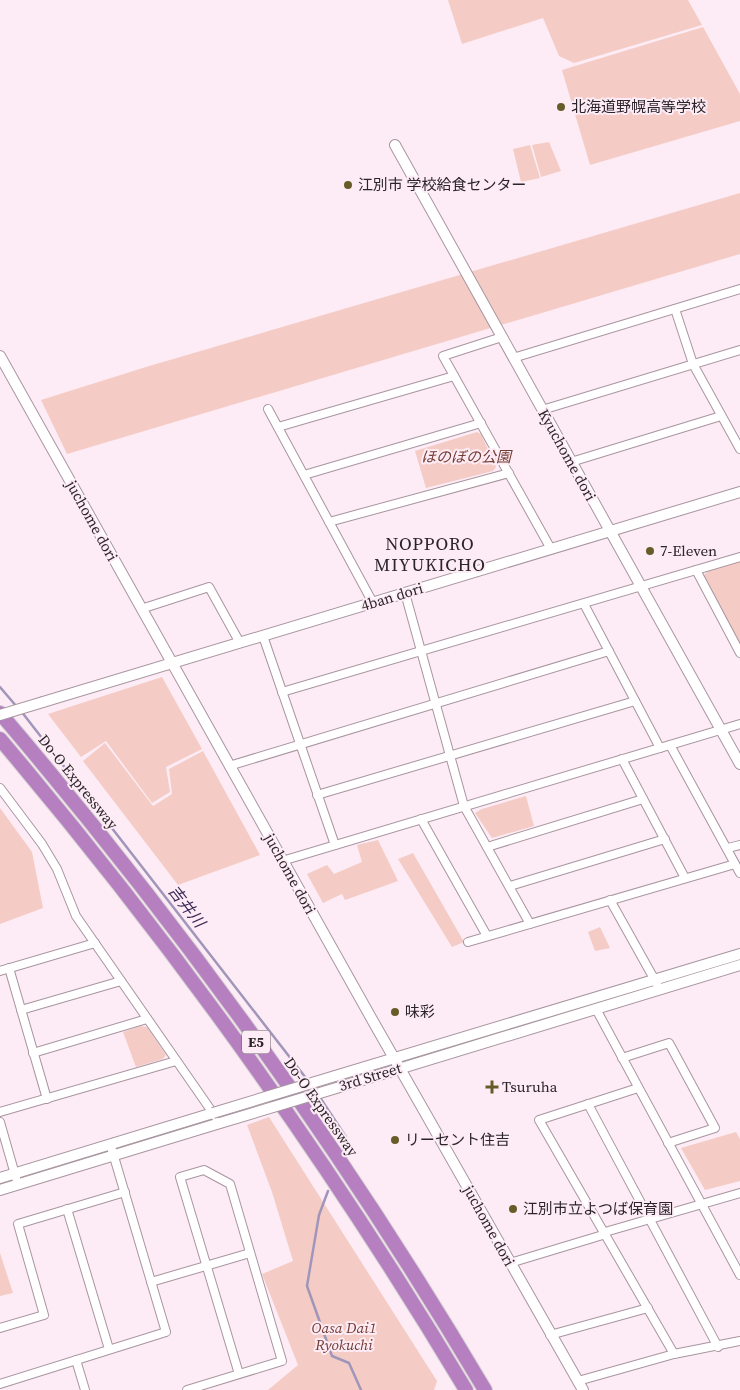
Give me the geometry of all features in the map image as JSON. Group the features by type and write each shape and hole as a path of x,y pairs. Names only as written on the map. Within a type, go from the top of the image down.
{"highway":[{"name":"Do-O Expressway","path":"0,714 138,882 229,1004 334,1152 416,1277 485,1390"},
{"name":"E5","path":"0,739 124,891 216,1014 321,1164 419,1311 466,1390"}],"street":[{"name":"Kyuchome dori","path":"395,145 740,764"},
{"path":"513,358 740,289"},
{"path":"675,309 693,364 740,449"},
{"path":"502,337 443,356 552,549"},
{"path":"542,410 740,350"},
{"name":"juchome dori","path":"0,356 282,861 550,1335 581,1386"},
{"path":"278,427 454,376"},
{"path":"268,409 373,603"},
{"path":"571,462 722,416"},
{"path":"304,475 480,422"},
{"path":"329,522 509,472"},
{"name":"4ban dori","path":"0,714 740,492"},
{"path":"282,692 740,557"},
{"path":"696,570 740,653"},
{"path":"141,609 209,587 240,643"},
{"path":"405,593 464,806 530,924"},
{"path":"584,604 660,748"},
{"path":"263,636 335,845"},
{"path":"229,766 609,651"},
{"path":"318,795 635,701"},
{"path":"282,861 740,724"},
{"path":"670,745 740,873"},
{"path":"622,759 685,878"},
{"path":"0,788 42,844 57,870 76,916 220,1123"},
{"path":"487,847 643,799"},
{"path":"421,819 487,936"},
{"path":"510,886 665,839"},
{"path":"728,848 740,845"},
{"path":"468,942 735,864"},
{"path":"610,900 658,984"},
{"path":"0,970 95,943"},
{"name":"3rd Street","path":"0,1178 335,1076 397,1064 596,1009 740,954"},
{"name":"3rd Street","path":"0,1190 343,1086 397,1064 658,984 740,965"},
{"path":"8,968 47,1099"},
{"path":"21,1010 121,981"},
{"path":"596,1009 740,1275"},
{"path":"33,1053 147,1019"},
{"path":"622,1058 669,1043 715,1128 668,1143"},
{"path":"0,1112 176,1061"},
{"path":"638,1088 539,1120 674,1354"},
{"path":"588,1104 718,1347"},
{"path":"0,1122 17,1184"},
{"path":"0,1384 166,1332 111,1144"},
{"path":"187,1390 282,1362 230,1184 204,1170 180,1177 239,1374"},
{"path":"0,1328 44,1315 18,1224 125,1192"},
{"path":"510,1263 740,1193"},
{"path":"67,1209 109,1350"},
{"path":"151,1282 250,1253"},
{"path":"550,1335 648,1308"},
{"path":"581,1386 674,1354 718,1347 740,1341"},
{"path":"76,1360 85,1390"}],"green space":[{"path":"448,0 688,0 702,25 574,63 559,56 543,18 462,44"},
{"path":"703,27 740,94 740,121 590,165 562,70"},
{"path":"549,142 561,171 541,177 532,145"},
{"path":"530,145 540,178 521,182 513,149"},
{"path":"740,193 740,254 67,454 41,400 146,367"},
{"name":"ほのぼの公園","path":"477,432 481,434 496,467 493,471 426,488 415,451"},
{"path":"740,561 740,643 703,576 709,570"},
{"path":"162,677 202,749 166,767 170,792 152,803 106,741 81,757 48,714"},
{"path":"105,743 153,806 172,794 169,769 203,751 260,855 178,885 83,761"},
{"path":"526,796 534,826 492,838 475,813 482,809"},
{"path":"0,808 32,852 43,908 0,924"},
{"path":"378,840 398,881 345,900 342,894 323,903 307,874 327,865 334,874 362,862 357,845"},
{"path":"413,853 464,942 452,947 398,859"},
{"path":"600,927 610,948 595,951 588,932"},
{"path":"141,1026 147,1027 166,1055 163,1059 136,1067 123,1032"},
{"name":"Oasa Dai1 Ryokuchi","path":"269,1117 437,1381 434,1390 268,1390 298,1365 262,1274 293,1261 272,1192 247,1125"},
{"path":"736,1132 740,1139 740,1181 705,1190 681,1148"},
{"path":"0,1253 13,1293 0,1296"}],"waterway":[{"name":"吉井川","path":"0,687 17,707"},
{"name":"吉井川","path":"21,711 309,1082"},
{"name":"吉井川","path":"319,1096 346,1137 342,1152"},
{"path":"328,1191 319,1215 307,1286 332,1356 349,1363 361,1390"}],"place":[{"name":"北海道野幌高等学校","path":"561,107"},
{"name":"江別市 学校給食センター","path":"348,185"},
{"name":"7-Eleven","path":"650,551"},
{"name":"味彩","path":"395,1012"},
{"name":"Tsuruha","path":"492,1087"},
{"name":"リーセント住吉","path":"395,1140"},
{"name":"江別市立よつば保育園","path":"513,1209"}],"district":[{"name":"NOPPORO MIYUKICHO","path":"430,554"}]}
